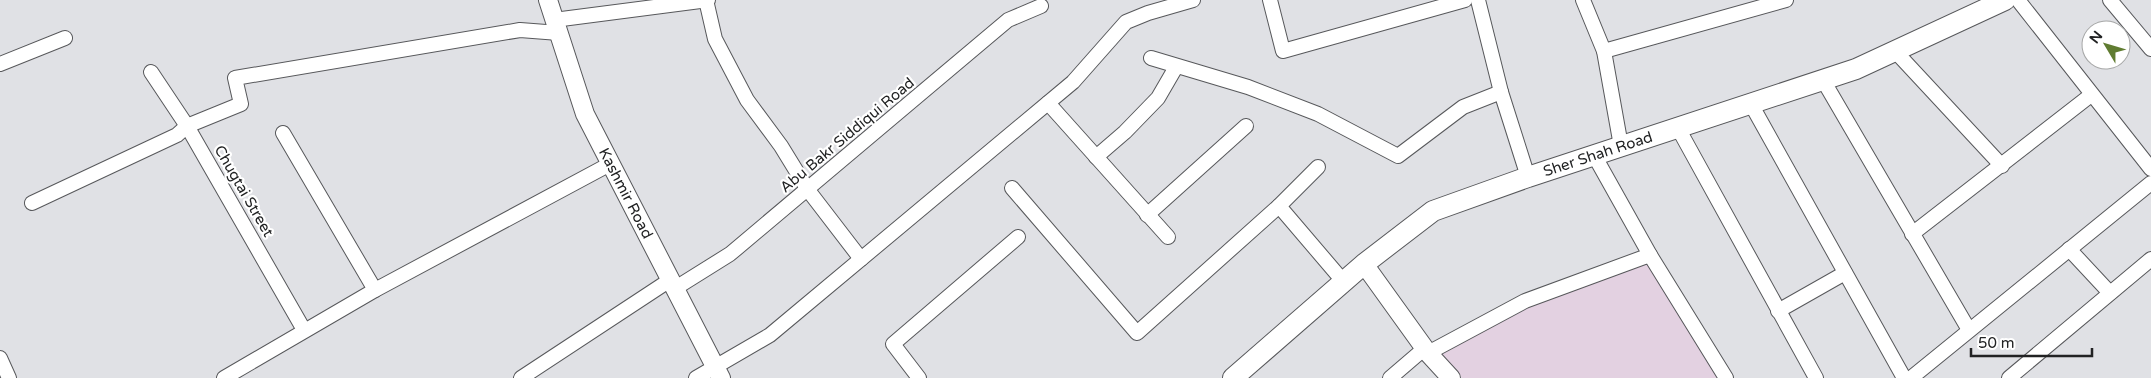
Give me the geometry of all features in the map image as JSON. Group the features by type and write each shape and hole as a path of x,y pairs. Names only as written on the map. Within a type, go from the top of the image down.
{"main road":[{"name":"Sher Shah Road","path":"1232,378 1343,281 1433,210 1856,69 2005,0"}],"street":[{"name":"Kashmir Road","path":"548,0 585,114 718,372"},
{"path":"32,203 177,135 187,126 241,104 235,78 707,0 715,39 747,100 781,146 808,190 861,259"},
{"path":"696,378 718,372 770,336 1073,82 1126,22 1148,13 1193,0"},
{"path":"1270,0 1284,51 1465,0"},
{"path":"1478,0 1500,92 1528,177"},
{"path":"1582,0 1604,51 1621,146"},
{"path":"1604,51 1786,0"},
{"path":"2018,0 2151,169"},
{"path":"2114,2 2151,49"},
{"name":"Abu Bakr Siddiqui Road","path":"521,378 672,284 730,254 1008,20 1041,6"},
{"path":"0,64 65,38"},
{"path":"1895,52 2002,166"},
{"path":"1151,58 1248,87 1318,114 1398,156 1462,107 1500,92"},
{"path":"1096,157 1126,132 1158,98 1176,67"},
{"name":"Chugtai Street","path":"151,72 187,126 304,330"},
{"path":"1823,80 1969,330"},
{"path":"1912,234 2091,95"},
{"path":"1048,104 1168,238"},
{"path":"1751,104 1904,378"},
{"path":"1148,215 1246,126"},
{"path":"1678,128 1816,378"},
{"path":"283,133 374,290"},
{"path":"1594,155 1650,255 1726,378"},
{"path":"224,378 374,290 610,164"},
{"path":"1012,188 1137,332 1278,206 1318,167"},
{"path":"1910,378 2151,183"},
{"path":"1278,206 1343,281"},
{"path":"919,378 894,344 1018,237"},
{"path":"2069,249 2110,293"},
{"path":"1390,378 1426,351 1525,301 1650,255"},
{"path":"2009,378 2151,259"},
{"path":"1364,264 1426,351 1451,378"},
{"path":"1778,311 1845,273"},
{"path":"0,358 9,378"}],"shaded area":[{"path":"1650,255 1726,378 1462,378 1434,346 1484,314"}]}
